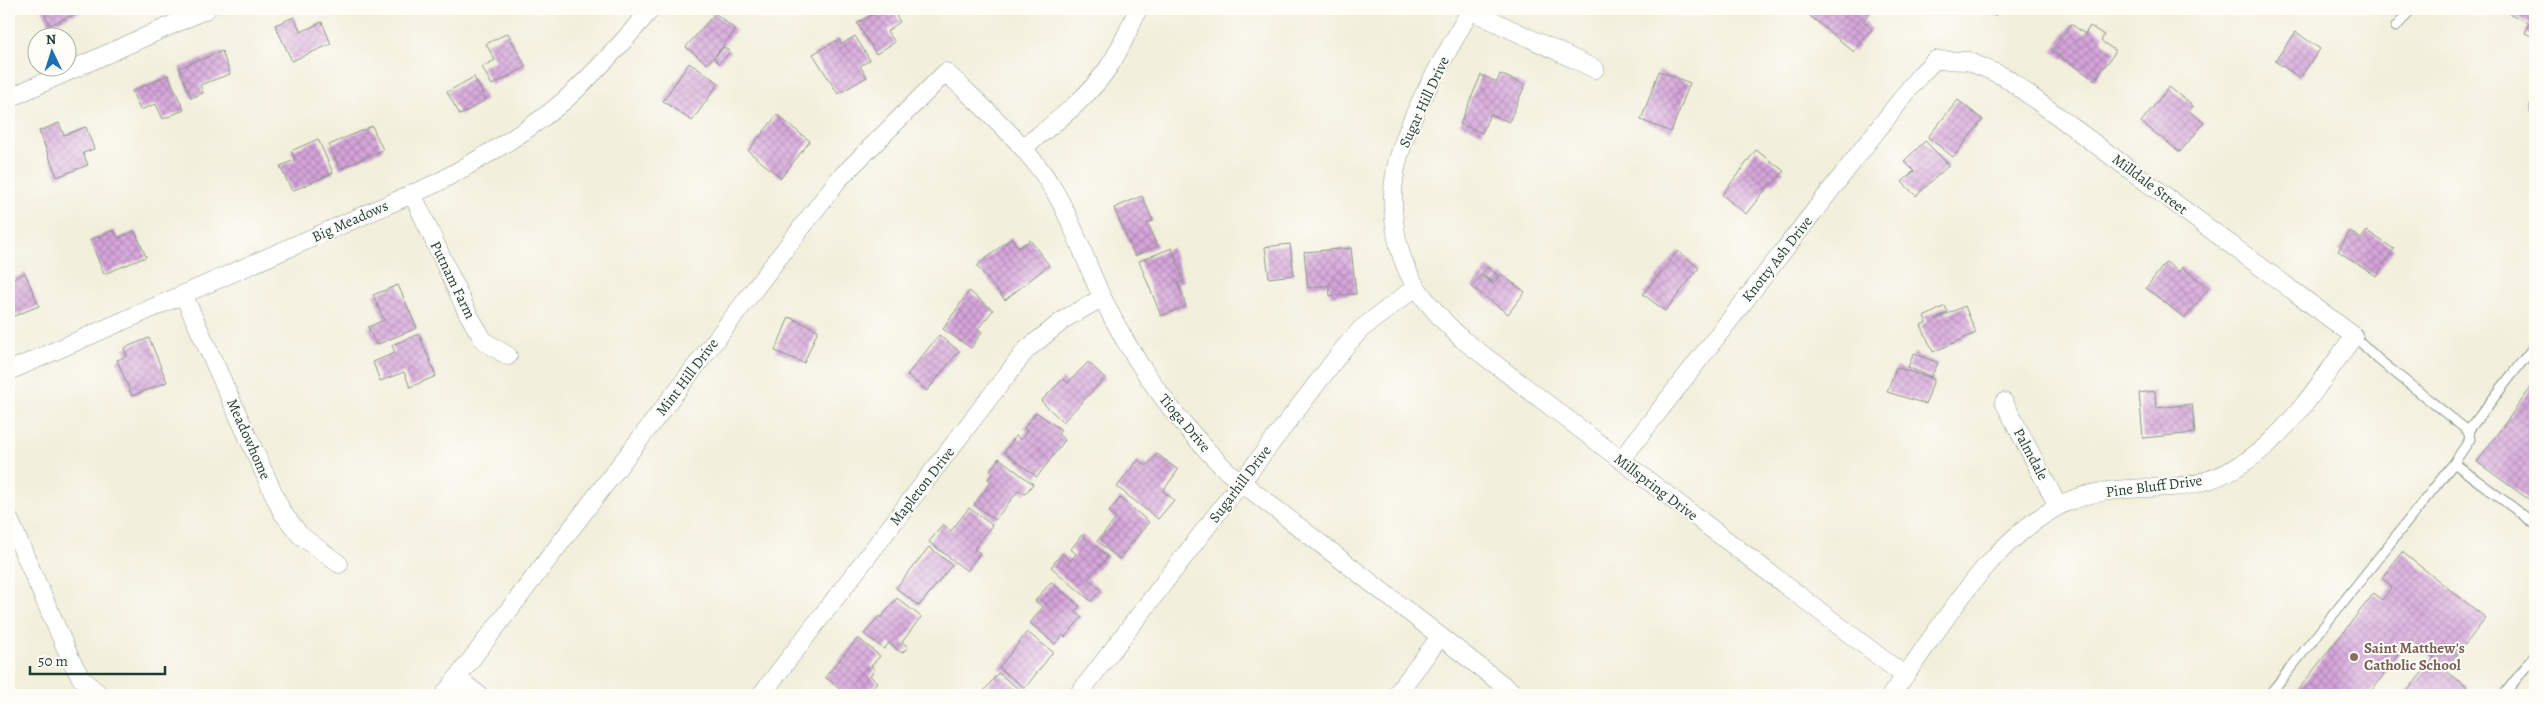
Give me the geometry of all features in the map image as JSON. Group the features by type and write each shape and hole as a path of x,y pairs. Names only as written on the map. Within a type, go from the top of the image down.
{"street":[{"path":"9,98 207,9"},
{"name":"Big Meadows","path":"9,371 437,183 502,145 563,101 615,52 651,9"},
{"path":"1024,147 1077,104 1094,87 1121,47 1138,9"},
{"path":"1470,9 1595,69"},
{"name":"Sugar Hill Drive","path":"1416,287 1406,265 1396,229 1394,211 1395,174 1404,140 1470,9"},
{"name":"Milldale Street","path":"1935,60 1968,61 2005,77 2354,336"},
{"name":"Knotty Ash Drive","path":"1621,460 1920,75 1935,60"},
{"name":"Tioga Drive","path":"946,72 1024,147 1055,191 1069,217 1102,298 1141,365 1175,416 1195,439 1241,482 1516,695"},
{"name":"Mint Hill Drive","path":"444,695 838,180 946,72"},
{"name":"Putnam Farm","path":"412,193 471,319 484,341 508,356"},
{"name":"Millspring Drive","path":"1416,287 1442,321 1462,339 1905,676"},
{"name":"Sugarhill Drive","path":"1078,695 1360,329 1416,287"},
{"name":"Meadowhome","path":"183,294 282,512 300,535 339,564"},
{"name":"Mapleton Drive","path":"760,695 1026,350 1066,318 1102,298"},
{"name":"Pine Bluff Drive","path":"1891,695 1980,573 2012,538 2058,506 2072,500 2120,489 2190,484 2207,480 2238,467 2266,448 2290,423 2354,336"},
{"name":"Palmdale","path":"2004,402 2058,506"},
{"path":"9,519 71,660 81,678 100,695"},
{"path":"1396,695 1440,637"},
{"path":"457,678 479,695"}],"lane":[{"path":"2396,26 2411,9"},
{"path":"2535,106 2535,111"},
{"path":"2269,695 2454,463 2470,438 2468,431 2379,360 2354,336"},
{"path":"2468,431 2535,344"},
{"path":"2454,463 2535,524"},
{"path":"2508,695 2506,692 2535,655"}],"building":[{"path":"42,9 87,9 50,25"},
{"path":"882,9 892,9 900,22 887,31 895,42 876,54 857,23"},
{"path":"1816,9 1873,9 1863,21 1872,29 1854,52 1810,16"},
{"path":"1977,9 1998,9 1995,16"},
{"path":"2500,9 2535,9 2535,38 2525,33 2529,23"},
{"path":"715,13 736,30 714,57 724,47 730,52 719,63 713,57 707,64 686,47"},
{"path":"294,17 301,32 322,22 331,44 292,61 275,25"},
{"path":"2071,24 2085,34 2090,26 2104,35 2101,41 2116,51 2095,80 2052,51"},
{"path":"2296,32 2320,49 2300,78 2275,61"},
{"path":"508,33 526,67 492,85 482,67 495,60 486,44"},
{"path":"855,36 870,60 860,66 867,77 838,94 813,54 839,39 842,44"},
{"path":"222,51 230,74 200,85 203,93 191,98 179,68"},
{"path":"689,63 719,83 692,121 663,101"},
{"path":"1659,71 1690,83 1671,132 1641,120"},
{"path":"1500,74 1525,85 1509,122 1490,114 1482,133 1460,124 1481,75 1497,82"},
{"path":"168,75 184,110 163,119 156,104 140,110 132,91"},
{"path":"474,77 486,100 460,115 447,92"},
{"path":"2169,87 2193,106 2189,111 2204,123 2180,152 2141,122"},
{"path":"1958,100 1983,120 1953,157 1928,137"},
{"path":"777,115 810,141 781,178 748,151"},
{"path":"59,123 64,135 86,127 94,149 83,153 88,165 57,177 39,131"},
{"path":"372,126 383,150 340,169 329,145"},
{"path":"318,139 333,173 292,191 280,166 295,160 291,151"},
{"path":"1925,141 1949,165 1916,196 1902,182 1914,171 1904,161"},
{"path":"1756,150 1784,171 1774,184 1771,182 1746,214 1722,195"},
{"path":"1142,196 1153,221 1147,223 1157,246 1135,256 1114,208"},
{"path":"114,230 118,238 135,231 146,257 104,274 90,240"},
{"path":"2350,231 2361,239 2367,231 2394,249 2376,276 2338,251"},
{"path":"1011,238 1019,248 1030,240 1049,265 1005,300 977,266"},
{"path":"1290,244 1294,275 1269,278 1265,247"},
{"path":"1172,248 1184,281 1178,283 1186,306 1161,316 1139,261"},
{"path":"1351,248 1356,294 1330,296 1329,285 1308,288 1304,252"},
{"path":"1678,251 1699,268 1665,311 1643,294"},
{"path":"2166,262 2179,272 2182,267 2209,288 2185,318 2146,288"},
{"path":"1487,267 1498,275 1492,282 1482,274"},
{"path":"25,273 39,306 9,318 9,280"},
{"path":"1501,274 1525,292 1508,314 1472,287 1481,275 1493,284"},
{"path":"398,285 417,328 376,345 368,327 384,320 373,295"},
{"path":"969,291 993,310 978,329 982,332 971,348 943,329"},
{"path":"1945,306 1948,312 1936,319 1965,306 1976,333 1933,352 1921,325 1927,322 1924,317"},
{"path":"789,317 818,330 804,363 775,351"},
{"path":"419,334 436,376 410,387 404,372 380,381 373,362 395,353 392,345"},
{"path":"939,335 959,351 927,391 907,375"},
{"path":"149,338 167,382 132,396 117,360 127,356 124,348"},
{"path":"1914,353 1938,363 1931,377 1908,367"},
{"path":"1088,362 1105,378 1063,422 1041,401 1063,379 1068,383"},
{"path":"1896,367 1934,379 1926,404 1887,392"},
{"path":"2535,382 2535,504 2477,462"},
{"path":"2155,391 2156,408 2192,404 2195,433 2143,438 2139,393"},
{"path":"1036,412 1061,430 1058,434 1065,440 1037,477 1004,452 1016,436 1021,440 1027,431 1024,428"},
{"path":"1157,454 1178,470 1163,491 1174,500 1158,519 1117,487 1138,460 1147,466"},
{"path":"999,458 1033,484 1025,494 1019,490 995,520 974,504 992,481 988,479 993,473 990,470"},
{"path":"1120,498 1149,522 1119,559 1097,541 1116,519 1109,512"},
{"path":"969,508 992,525 974,549 980,553 967,571 929,542 943,524 951,531"},
{"path":"1082,535 1108,557 1088,579 1101,590 1091,601 1051,567 1062,553 1070,561 1076,554 1071,549"},
{"path":"929,547 952,565 919,606 896,588"},
{"path":"2402,552 2486,618 2445,670 2467,687 2461,695 2404,695 2434,658 2411,640 2368,695 2294,695 2374,593 2382,600 2392,587 2382,578"},
{"path":"1051,582 1080,606 1075,612 1082,617 1065,637 1063,635 1055,644 1030,623 1043,607 1035,601"},
{"path":"897,598 921,617 902,642 908,647 902,653 889,643 884,649 864,634 879,616 881,618"},
{"path":"1027,632 1053,652 1025,688 999,668"},
{"path":"858,638 880,656 871,666 875,669 870,676 877,682 866,695 858,693 847,695 825,677"},
{"path":"998,673 1024,693 1023,695 981,695"}],"place":[{"name":"Saint Matthew's Catholic School","path":"2354,657"}]}
